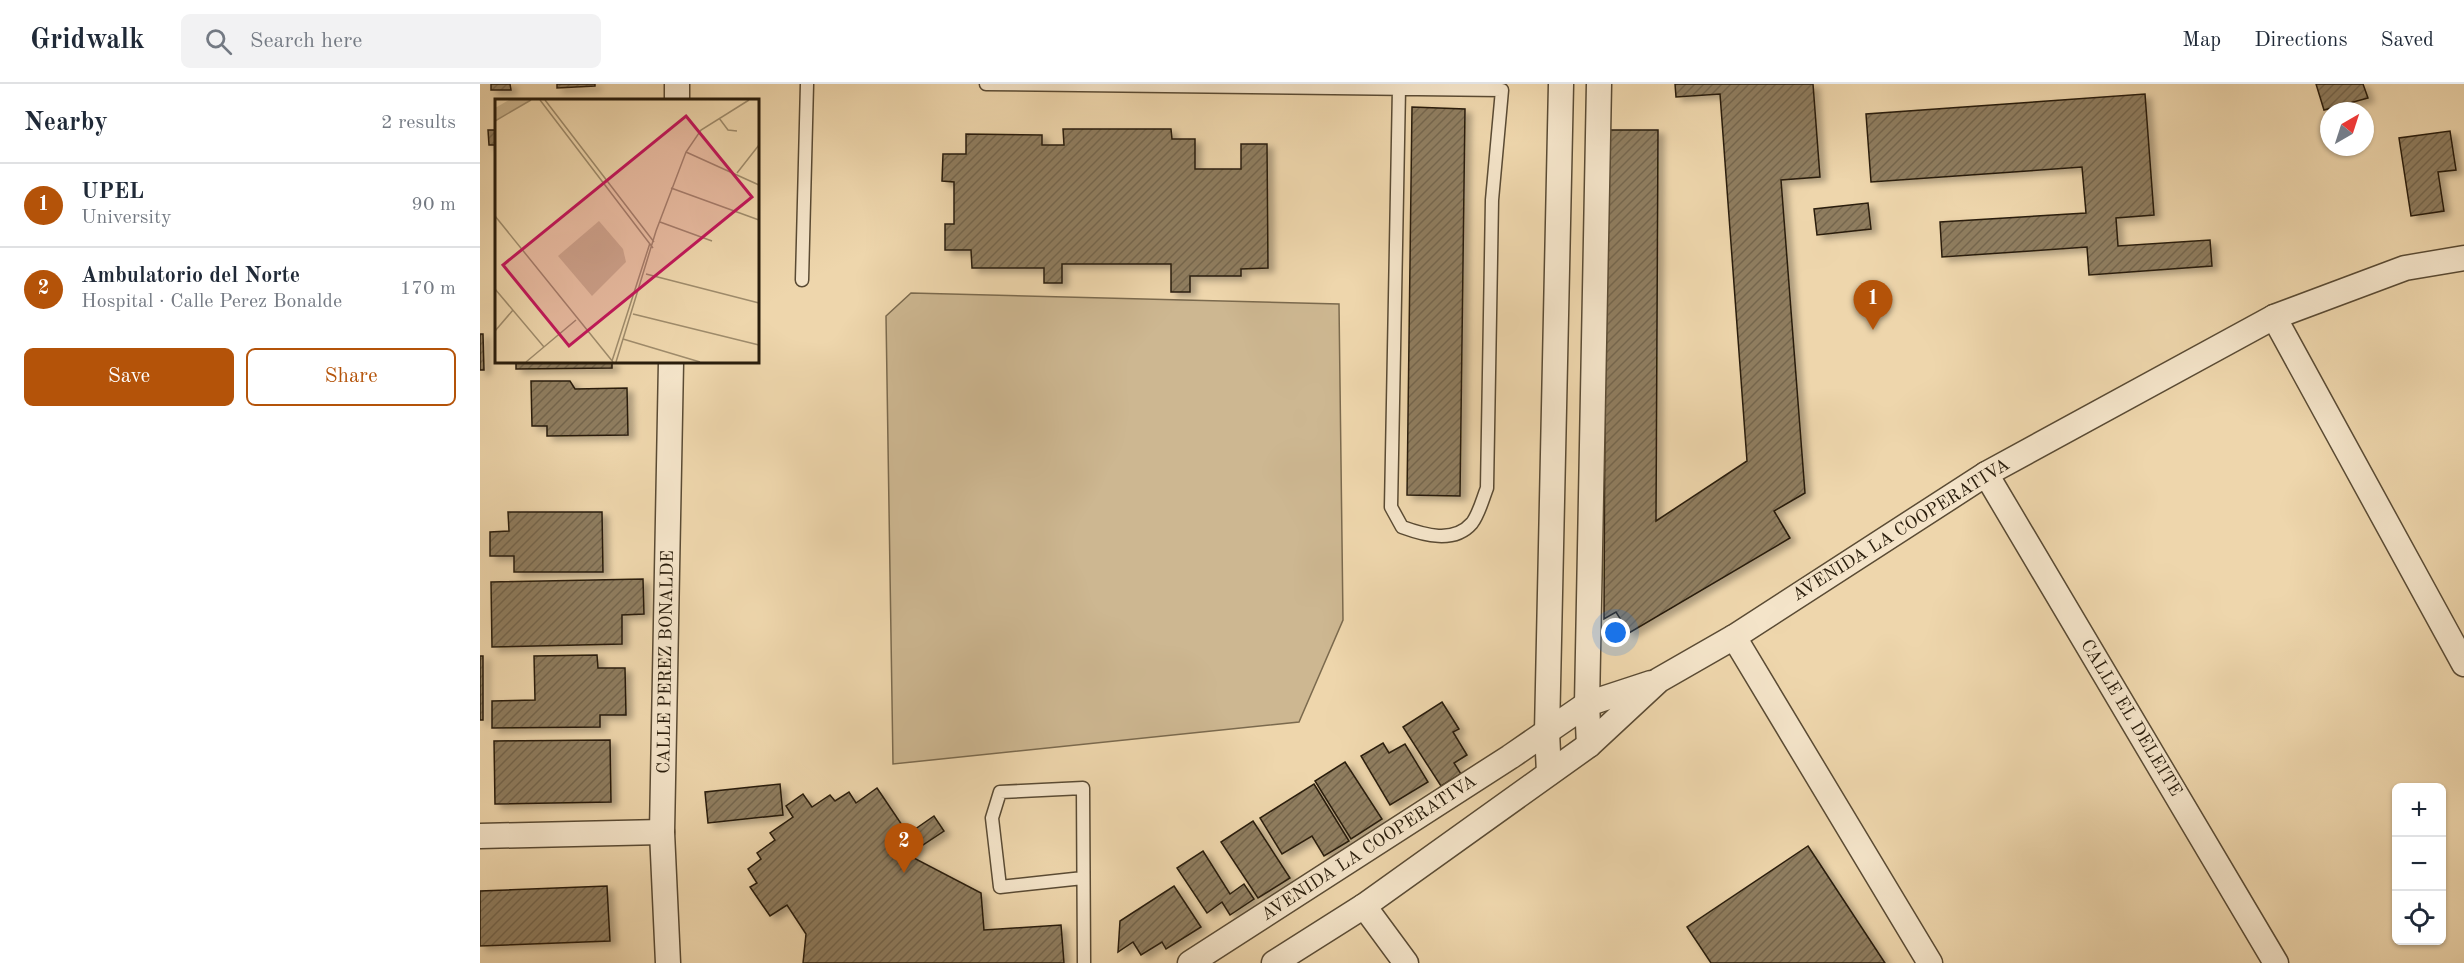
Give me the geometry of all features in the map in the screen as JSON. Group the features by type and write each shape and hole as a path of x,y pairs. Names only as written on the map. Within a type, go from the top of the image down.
{"street":[{"path":"1549,773 1547,732 1561,84"},
{"path":"1589,745 1587,704 1599,84"},
{"name":"AVENIDA LA COOPERATIVA","path":"1190,963 1587,704 1659,681 1734,638 1986,474 2274,317 2405,268 2464,258"},
{"path":"2274,317 2464,664"},
{"name":"CALLE PEREZ BONALDE","path":"668,963 662,832 671,363"},
{"name":"CALLE EL DELEITE","path":"1986,474 2276,963"},
{"path":"1734,638 1930,963"},
{"name":"AVENIDA LA COOPERATIVA","path":"1274,963 1364,906 1589,745 1659,681"},
{"path":"480,836 662,832"},
{"path":"1364,906 1406,963"}],"lane":[{"path":"802,280 807,84"},
{"path":"986,84 1398,88 1502,90 1492,200 1487,488 1472,522 1456,534 1429,536 1402,527 1391,507 1398,88"},
{"path":"1083,878 1000,887 992,818 1000,792 1083,788 1084,963"}],"shaded area":[{"path":"911,293 1339,304 1343,620 1299,722 893,764 886,316"}],"building":[{"path":"491,84 510,84 511,90 491,90"},
{"path":"557,84 595,84 595,86 557,88"},
{"path":"1675,84 1813,84 1820,177 1781,180 1805,493 1774,511 1790,538 1629,633 1616,612 1604,619 1606,130 1658,130 1656,521 1747,461 1720,94 1676,97"},
{"path":"2316,84 2363,84 2368,98 2353,102 2322,102"},
{"path":"2145,94 2154,215 2116,218 2118,246 2210,240 2212,266 2089,275 2087,247 1942,257 1940,222 2086,213 2082,167 1871,182 1866,114"},
{"path":"1412,107 1465,109 1460,496 1407,495"},
{"path":"1063,129 1171,129 1172,139 1195,139 1195,169 1241,169 1241,144 1267,144 1268,268 1241,269 1241,276 1190,276 1190,292 1171,292 1171,264 1062,264 1062,283 1044,283 1044,268 972,268 971,250 945,250 945,224 954,224 954,182 942,181 943,154 966,154 966,134 1042,135 1042,145 1064,145"},
{"path":"488,130 495,130 495,145 489,145"},
{"path":"2450,131 2456,170 2438,172 2444,211 2411,216 2399,138"},
{"path":"1868,203 1871,229 1817,235 1814,209"},
{"path":"480,334 483,334 484,370 480,370"},
{"path":"516,363 612,363 612,368 516,369"},
{"path":"531,381 570,381 575,389 627,388 628,435 547,436 547,426 532,426"},
{"path":"508,512 602,512 603,572 514,572 514,556 490,556 490,532 509,531"},
{"path":"643,579 644,614 622,615 622,644 492,647 491,582"},
{"path":"597,655 598,668 625,668 626,715 600,715 600,727 492,728 492,701 535,700 534,656"},
{"path":"480,656 483,656 483,720 480,720"},
{"path":"1442,702 1459,729 1453,732 1467,755 1454,763 1461,774 1441,786 1403,727"},
{"path":"610,740 611,802 495,804 494,741"},
{"path":"1383,743 1389,753 1405,744 1428,782 1390,805 1361,756"},
{"path":"1345,762 1382,819 1351,839 1315,781"},
{"path":"780,784 783,815 708,823 705,792"},
{"path":"1314,784 1349,841 1324,856 1312,836 1282,854 1260,818"},
{"path":"877,788 908,834 934,816 944,831 908,855 981,893 984,930 1061,925 1064,963 803,963 806,934 787,905 770,916 750,887 757,883 748,869 761,859 757,853 775,840 770,833 793,817 786,806 803,794 812,807 830,795 835,801 849,792 856,803"},
{"path":"1253,821 1290,878 1258,898 1221,842"},
{"path":"1808,846 1885,963 1711,963 1687,927"},
{"path":"1203,851 1230,894 1244,884 1254,899 1230,915 1222,902 1207,913 1177,868"},
{"path":"607,886 610,941 480,946 480,891"},
{"path":"1174,886 1201,927 1166,949 1162,942 1141,955 1133,942 1118,952 1120,921"}],"place":[{"name":"UPEL","path":"1873,330"},
{"name":"Ambulatorio del Norte","path":"904,873"}]}
